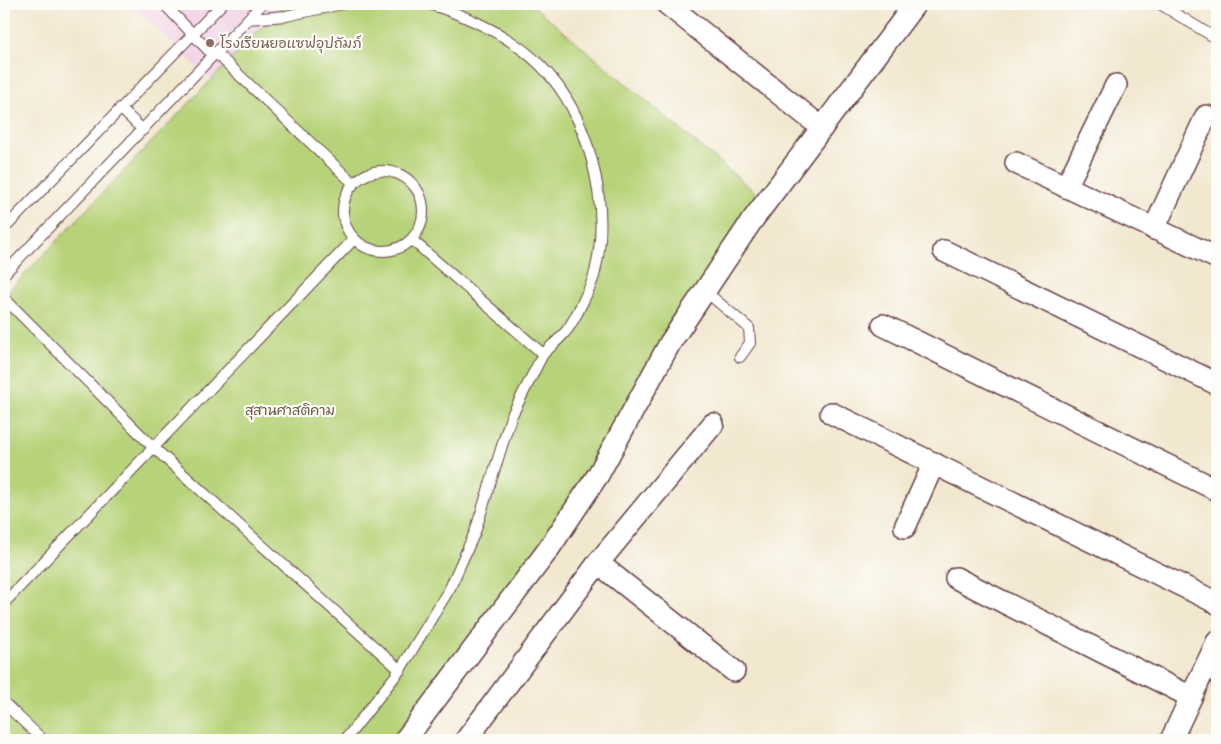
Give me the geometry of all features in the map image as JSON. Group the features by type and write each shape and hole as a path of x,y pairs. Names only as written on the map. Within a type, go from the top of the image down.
{"street":[{"path":"667,4 822,128"},
{"path":"405,740 548,550 598,475 670,343 751,222 915,4"},
{"path":"1066,187 1116,84"},
{"path":"1154,229 1206,116"},
{"path":"1016,163 1217,258"},
{"path":"944,251 1217,384"},
{"path":"883,325 1217,490"},
{"path":"831,413 1217,602"},
{"path":"466,740 598,563 713,424"},
{"path":"905,527 934,464"},
{"path":"598,563 734,671"},
{"path":"956,578 1192,697"},
{"path":"1171,740 1192,697 1213,663 1217,642"}],"lane":[{"path":"164,4 193,32 208,50 217,54 353,183"},
{"path":"4,229 222,4"},
{"path":"4,274 217,54 262,4"},
{"path":"248,19 286,16 342,4"},
{"path":"345,740 400,670 453,580 474,532 511,417 543,354 568,329 595,274 600,238 597,189 591,153 570,102 542,66 510,41 429,4"},
{"path":"1160,4 1217,39"},
{"path":"120,108 143,130"},
{"path":"381,171 395,173 407,179 416,189 422,201 422,222 412,240 399,249 383,252 367,249 354,239 346,229 343,216 343,203 353,183 368,174 381,171"},
{"path":"4,602 354,239"},
{"path":"412,240 543,354"},
{"path":"705,292 749,328 750,343 740,357"},
{"path":"4,298 154,448 400,670"},
{"path":"4,703 43,740"}],"shaded area":[{"name":"โรงเรียนยอแซฟอุปถัมภ์","path":"131,4 284,4 212,81"}],"green space":[{"name":"สุสานศาสติคาม","path":"284,4 531,4 762,198 570,512 398,740 4,740 4,296"}],"place":[{"name":"โรงเรียนยอแซฟอุปถัมภ์","path":"210,43"}]}
